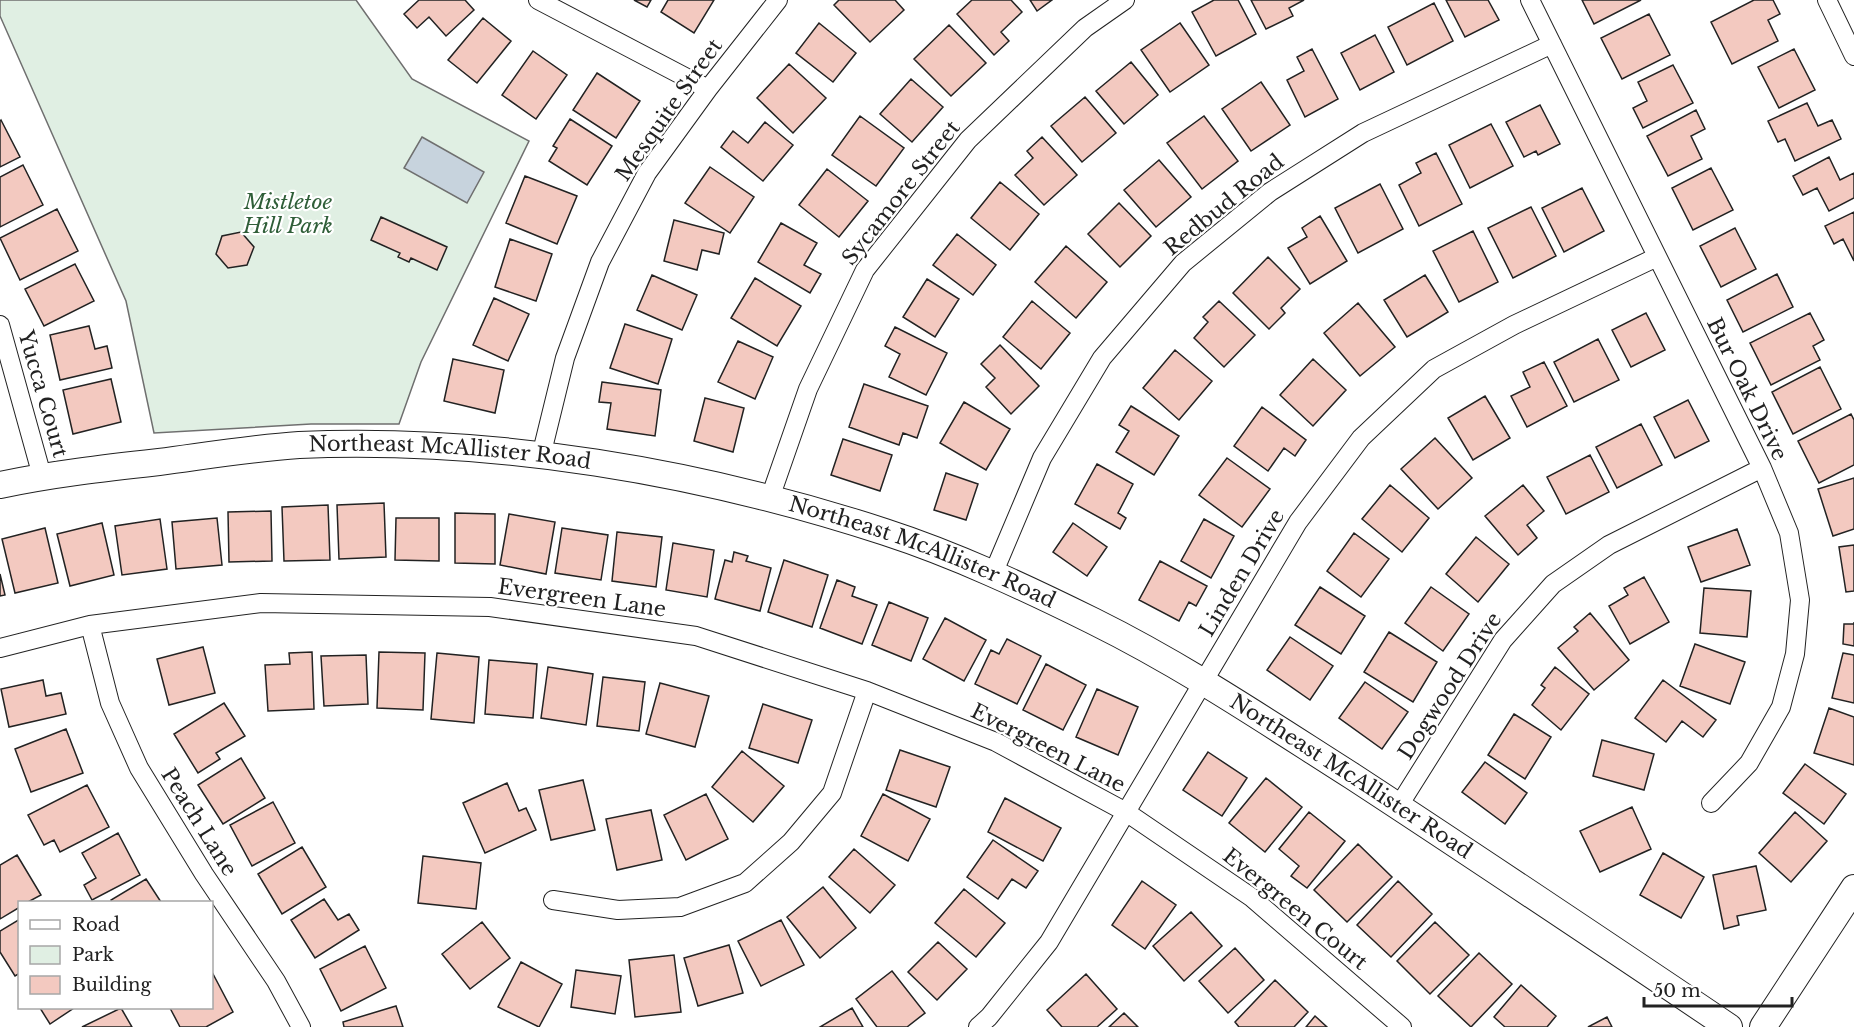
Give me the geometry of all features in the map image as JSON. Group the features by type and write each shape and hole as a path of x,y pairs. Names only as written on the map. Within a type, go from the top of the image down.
{"street":[{"path":"538,0 708,89"},
{"name":"Mesquite Street","path":"541,456 565,358 600,262 647,173 708,89 778,0"},
{"name":"Sycamore Street","path":"770,498 808,389 866,270 968,140 1085,28 1125,0"},
{"name":"Bur Oak Drive","path":"1530,0 1762,468 1789,533 1800,600 1795,654 1781,707 1749,763 1712,803"},
{"path":"1827,0 1854,56"},
{"name":"Redbud Road","path":"993,574 1042,458 1102,358 1183,263 1270,192 1363,133 1552,44"},
{"name":"Linden Drive","path":"988,1024 1049,942 1203,680 1305,513 1361,438 1434,369 1514,325 1657,257"},
{"name":"Yucca Court","path":"0,325 42,476"},
{"name":"Northeast McAllister Road","path":"0,485 42,476 297,446 431,446 541,456 656,473 770,498 888,533 993,574 1096,622 1203,680 1729,1027"},
{"name":"Dogwood Drive","path":"1398,807 1503,640 1553,584 1609,545 1762,468"},
{"name":"Evergreen Lane","path":"0,648 90,626 261,603 490,607 696,636 867,691 996,742 1126,812"},
{"name":"Peach Lane","path":"90,626 110,703 139,768 204,873 276,981 301,1027"},
{"path":"553,900 618,910 680,908 745,883 791,842 832,793 867,691"},
{"name":"Evergreen Court","path":"1126,812 1251,897 1402,1027"},
{"path":"1763,1027 1854,888"}],"green space":[{"name":"Mistletoe Hill Park","path":"0,0 356,0 412,79 529,141 421,362 399,424 311,424 154,433 126,301 0,16"}],"shaded area":[{"path":"422,137 484,172 467,203 404,168"}],"building":[{"path":"419,0 465,0 474,10 446,36 429,17 417,28 404,14"},
{"path":"634,0 651,0 647,7"},
{"path":"668,0 714,0 694,33 661,12"},
{"path":"839,0 895,0 904,10 870,42 834,5"},
{"path":"972,0 1011,0 1022,12 1001,32 1009,41 994,55 957,14"},
{"path":"1030,0 1052,0 1037,11"},
{"path":"1214,0 1238,0 1256,34 1216,56 1192,12"},
{"path":"1251,0 1304,0 1289,8 1293,16 1266,29"},
{"path":"1446,0 1488,0 1499,20 1465,37"},
{"path":"1582,0 1641,0 1594,24"},
{"path":"1754,0 1773,0 1780,14 1768,20 1778,41 1732,64 1711,22"},
{"path":"1434,3 1453,41 1407,65 1388,27"},
{"path":"1649,14 1670,55 1622,79 1601,38"},
{"path":"483,18 511,41 477,83 448,60"},
{"path":"819,23 856,53 833,82 796,53"},
{"path":"1180,23 1209,65 1170,92 1141,50"},
{"path":"949,25 986,63 951,96 914,59"},
{"path":"1375,35 1394,72 1360,90 1341,53"},
{"path":"1312,49 1338,99 1305,117 1287,80 1304,71 1297,57"},
{"path":"1794,49 1815,90 1779,108 1758,67"},
{"path":"533,51 567,75 536,119 502,95"},
{"path":"1131,62 1158,95 1124,124 1096,91"},
{"path":"789,64 826,98 793,133 757,98"},
{"path":"1673,65 1693,103 1643,128 1633,108 1647,101 1638,82"},
{"path":"597,73 640,101 616,138 573,110"},
{"path":"911,79 943,107 912,142 880,114"},
{"path":"1261,82 1290,125 1251,151 1222,109"},
{"path":"1085,97 1116,133 1082,162 1051,126"},
{"path":"1807,103 1818,126 1832,120 1841,139 1795,161 1785,139 1778,142 1768,121"},
{"path":"1540,105 1560,144 1538,155 1536,151 1524,157 1506,122"},
{"path":"1696,110 1705,129 1691,136 1702,159 1668,176 1647,136"},
{"path":"860,116 904,148 876,186 832,155"},
{"path":"1204,116 1238,161 1202,189 1167,143"},
{"path":"570,119 612,146 587,185 549,161 557,148 553,146"},
{"path":"0,121 20,157 0,167"},
{"path":"765,122 793,145 763,181 721,147 733,131 748,143"},
{"path":"1491,124 1513,166 1470,188 1449,145"},
{"path":"1042,137 1077,175 1044,205 1015,175 1033,158 1027,151"},
{"path":"1436,153 1462,204 1419,226 1399,185 1421,173 1416,163"},
{"path":"1829,157 1840,180 1854,173 1854,198 1829,211 1817,188 1803,195 1793,176"},
{"path":"1159,160 1191,197 1156,227 1124,190"},
{"path":"23,165 43,205 0,227 0,177"},
{"path":"710,167 754,197 730,233 685,203"},
{"path":"1711,168 1733,210 1693,230 1672,188"},
{"path":"827,169 868,201 839,237 799,205"},
{"path":"525,176 577,196 557,244 506,223"},
{"path":"1000,182 1039,214 1010,250 971,218"},
{"path":"1380,184 1403,229 1358,253 1335,208"},
{"path":"1582,188 1604,231 1564,252 1542,208"},
{"path":"1119,203 1151,236 1120,267 1088,234"},
{"path":"1531,207 1556,256 1513,278 1488,228"},
{"path":"57,209 78,251 20,280 0,238"},
{"path":"1854,212 1854,261 1843,239 1834,244 1825,226"},
{"path":"1320,216 1347,261 1310,284 1288,248 1307,237 1302,228"},
{"path":"381,217 447,247 437,270 411,258 409,262 398,257 400,253 371,240"},
{"path":"674,220 724,233 719,254 702,250 697,270 664,261"},
{"path":"781,223 817,243 804,265 821,274 810,293 758,262"},
{"path":"1735,228 1756,269 1721,287 1700,246"},
{"path":"1473,231 1498,282 1459,302 1433,251"},
{"path":"241,232 254,247 247,265 228,268 216,254 222,236"},
{"path":"957,234 996,265 973,295 933,265"},
{"path":"510,239 552,254 536,301 495,287"},
{"path":"1066,246 1107,282 1076,318 1035,282"},
{"path":"1268,257 1300,289 1281,308 1285,313 1269,329 1233,293"},
{"path":"75,264 94,301 44,326 25,289"},
{"path":"1777,274 1793,307 1743,332 1727,300"},
{"path":"652,275 697,295 682,330 637,310"},
{"path":"1425,275 1448,312 1407,337 1384,300"},
{"path":"755,278 801,306 777,346 731,318"},
{"path":"927,279 959,299 935,337 903,317"},
{"path":"494,298 529,314 508,361 473,345"},
{"path":"1032,301 1070,333 1041,369 1003,337"},
{"path":"1219,301 1255,335 1224,367 1194,338 1208,322 1203,317"},
{"path":"1358,303 1395,347 1360,376 1324,333"},
{"path":"1646,313 1665,350 1631,367 1612,330"},
{"path":"1810,313 1824,340 1813,346 1820,360 1771,385 1750,343"},
{"path":"625,324 672,339 658,384 610,368"},
{"path":"89,326 95,349 107,346 112,368 60,380 50,335"},
{"path":"895,327 947,353 926,395 889,377 900,354 885,346"},
{"path":"1598,339 1619,380 1574,402 1554,362"},
{"path":"738,341 773,357 755,399 718,382"},
{"path":"1000,345 1039,386 1011,414 986,387 995,378 981,364"},
{"path":"1175,350 1212,381 1179,420 1143,388"},
{"path":"453,359 504,370 495,413 444,401"},
{"path":"1313,359 1346,390 1313,426 1280,395"},
{"path":"1544,362 1567,406 1527,427 1511,396 1530,387 1523,372"},
{"path":"1820,367 1841,409 1793,434 1772,392"},
{"path":"111,379 121,422 73,434 63,390"},
{"path":"602,382 661,390 655,436 607,429 611,403 599,402"},
{"path":"864,384 928,406 917,438 903,433 899,445 849,427"},
{"path":"1485,396 1510,438 1473,460 1448,418"},
{"path":"705,398 744,408 733,452 694,441"},
{"path":"1688,400 1709,441 1675,458 1654,417"},
{"path":"964,402 1010,429 986,470 940,443"},
{"path":"1131,406 1179,436 1154,475 1116,452 1129,431 1119,425"},
{"path":"1262,407 1306,440 1295,456 1284,448 1268,471 1234,446"},
{"path":"1851,414 1854,420 1854,465 1819,483 1798,441"},
{"path":"1641,424 1662,465 1617,488 1596,447"},
{"path":"1435,438 1472,478 1438,509 1401,469"},
{"path":"843,439 892,455 880,491 831,475"},
{"path":"1590,455 1609,492 1566,514 1547,477"},
{"path":"1227,458 1270,489 1242,527 1199,495"},
{"path":"1097,464 1133,484 1118,513 1126,518 1120,529 1075,504"},
{"path":"946,473 978,484 966,520 934,510"},
{"path":"1854,478 1854,529 1833,536 1818,489"},
{"path":"1390,485 1429,518 1402,552 1362,519"},
{"path":"1523,485 1544,511 1527,525 1537,538 1518,555 1485,516"},
{"path":"384,503 386,557 339,559 337,505"},
{"path":"328,505 330,560 284,561 282,507"},
{"path":"271,511 272,561 229,562 228,512"},
{"path":"455,513 495,514 495,564 455,563"},
{"path":"509,514 555,522 546,574 500,565"},
{"path":"217,518 222,565 176,569 172,522"},
{"path":"396,518 439,518 439,561 395,560"},
{"path":"160,519 167,569 122,575 115,526"},
{"path":"1204,519 1234,536 1211,578 1181,561"},
{"path":"102,523 114,575 70,586 57,534"},
{"path":"1073,523 1107,547 1087,576 1053,552"},
{"path":"45,528 58,583 15,593 2,539"},
{"path":"562,528 608,535 601,580 555,573"},
{"path":"1737,529 1750,565 1701,582 1688,547"},
{"path":"617,532 662,537 656,587 612,581"},
{"path":"1354,533 1389,559 1361,597 1327,571"},
{"path":"1476,537 1509,564 1478,602 1446,574"},
{"path":"673,543 714,550 707,597 666,590"},
{"path":"1854,545 1854,591 1846,592 1839,547"},
{"path":"734,552 748,556 746,561 771,568 760,611 715,599 725,560 732,562"},
{"path":"784,560 828,575 812,627 768,612"},
{"path":"1160,561 1207,586 1196,606 1189,602 1179,621 1139,600"},
{"path":"0,574 5,595 0,596"},
{"path":"1644,577 1669,622 1630,644 1609,606 1628,595 1624,588"},
{"path":"837,580 855,587 852,596 877,605 862,644 820,628"},
{"path":"1320,587 1365,616 1341,654 1295,625"},
{"path":"1431,587 1469,614 1443,651 1405,623"},
{"path":"1704,588 1751,591 1747,637 1700,633"},
{"path":"889,602 928,618 911,661 872,645"},
{"path":"1590,613 1629,660 1594,690 1558,648 1578,631 1574,627"},
{"path":"945,618 986,640 964,681 923,659"},
{"path":"1844,624 1854,624 1854,646 1843,644"},
{"path":"1389,632 1437,662 1413,702 1364,672"},
{"path":"1290,637 1333,666 1310,700 1267,670"},
{"path":"1007,639 1041,656 1017,704 975,684 991,650 999,654"},
{"path":"1695,644 1745,662 1730,704 1680,686"},
{"path":"203,647 215,693 169,705 157,659"},
{"path":"312,652 314,709 268,711 265,665 290,664 289,653"},
{"path":"379,652 425,653 423,710 377,708"},
{"path":"437,653 479,657 474,723 431,719"},
{"path":"1843,653 1854,655 1854,703 1832,698"},
{"path":"366,655 368,704 324,706 321,656"},
{"path":"489,660 537,664 533,718 485,714"},
{"path":"1046,664 1086,685 1063,730 1023,710"},
{"path":"548,667 593,674 586,725 541,718"},
{"path":"1555,667 1589,694 1561,730 1532,705 1545,688 1541,685"},
{"path":"603,677 645,682 639,731 597,726"},
{"path":"43,680 46,696 61,693 66,714 9,727 1,689"},
{"path":"1663,680 1716,720 1703,737 1682,721 1666,742 1635,718"},
{"path":"1365,682 1408,712 1382,749 1339,718"},
{"path":"660,683 709,696 695,747 646,734"},
{"path":"1097,689 1138,707 1118,755 1076,737"},
{"path":"224,703 245,736 216,753 220,759 198,773 174,734"},
{"path":"763,704 812,720 798,763 749,748"},
{"path":"1829,708 1854,717 1854,765 1814,753"},
{"path":"1514,714 1551,737 1525,779 1488,755"},
{"path":"66,729 83,773 31,792 15,749"},
{"path":"1602,740 1654,754 1644,790 1593,776"},
{"path":"900,750 950,767 936,807 886,790"},
{"path":"742,751 784,786 753,822 712,787"},
{"path":"1208,752 1247,778 1222,816 1183,790"},
{"path":"241,758 265,798 223,824 198,785"},
{"path":"1485,762 1527,793 1505,824 1462,792"},
{"path":"1805,764 1846,794 1824,824 1783,793"},
{"path":"1266,778 1302,807 1265,852 1229,823"},
{"path":"583,780 595,830 551,840 539,790"},
{"path":"507,783 519,811 526,808 536,830 485,853 463,803"},
{"path":"87,785 109,827 60,852 54,840 44,845 28,815"},
{"path":"706,794 728,839 686,860 664,815"},
{"path":"883,794 930,819 908,861 861,836"},
{"path":"1005,798 1061,828 1043,861 988,832"},
{"path":"273,802 295,843 252,866 230,825"},
{"path":"1632,807 1651,849 1600,872 1580,831"},
{"path":"651,810 662,860 617,870 606,819"},
{"path":"1309,812 1345,841 1307,888 1291,876 1299,866 1279,849"},
{"path":"1795,812 1827,841 1791,882 1759,853"},
{"path":"118,833 140,875 92,900 84,885 96,878 82,853"},
{"path":"993,840 1038,871 1026,888 1012,879 998,899 967,877"},
{"path":"1358,844 1392,877 1347,922 1314,890"},
{"path":"302,847 326,887 282,914 258,874"},
{"path":"854,849 895,885 870,913 829,877"},
{"path":"1663,853 1704,877 1681,918 1640,895"},
{"path":"17,855 41,895 30,901 18,901 18,908 0,919 0,865"},
{"path":"423,856 481,863 476,909 418,903"},
{"path":"1756,866 1766,910 1737,916 1739,925 1724,929 1713,875"},
{"path":"146,879 160,901 112,901"},
{"path":"1142,881 1176,905 1145,949 1112,925"},
{"path":"1398,881 1432,914 1391,957 1357,925"},
{"path":"823,887 856,928 820,958 787,917"},
{"path":"964,889 1005,923 976,957 935,923"},
{"path":"324,899 338,920 349,914 359,930 315,958 291,920"},
{"path":"1191,912 1222,946 1184,981 1153,946"},
{"path":"18,920 18,974 15,976 0,952 0,931"},
{"path":"781,920 804,965 761,986 738,941"},
{"path":"482,922 510,958 470,989 442,954"},
{"path":"1435,922 1469,955 1430,994 1397,961"},
{"path":"938,942 967,969 937,1000 908,972"},
{"path":"729,945 743,993 698,1006 684,958"},
{"path":"365,946 386,988 341,1011 320,969"},
{"path":"1235,948 1264,980 1228,1013 1199,981"},
{"path":"1479,953 1512,984 1471,1027 1438,996"},
{"path":"674,955 681,1012 635,1017 629,960"},
{"path":"521,962 562,984 539,1027 498,1007"},
{"path":"576,970 621,976 615,1014 571,1007"},
{"path":"892,971 925,1013 907,1027 877,1027 856,999"},
{"path":"213,974 233,1012 206,1027 180,1027 171,1009 213,1009"},
{"path":"1086,974 1117,1009 1097,1027 1062,1027 1047,1010"},
{"path":"1275,980 1308,1012 1294,1027 1239,1027 1235,1022"},
{"path":"1521,985 1556,1016 1547,1027 1505,1027 1494,1017"},
{"path":"396,1006 403,1027 344,1027 343,1022"},
{"path":"852,1008 863,1027 820,1027"},
{"path":"41,1009 72,1009 50,1024"},
{"path":"122,1009 132,1027 82,1027"},
{"path":"1124,1013 1138,1027 1109,1027"},
{"path":"1315,1016 1327,1027 1306,1027"},
{"path":"1607,1017 1612,1027 1588,1027"}]}
